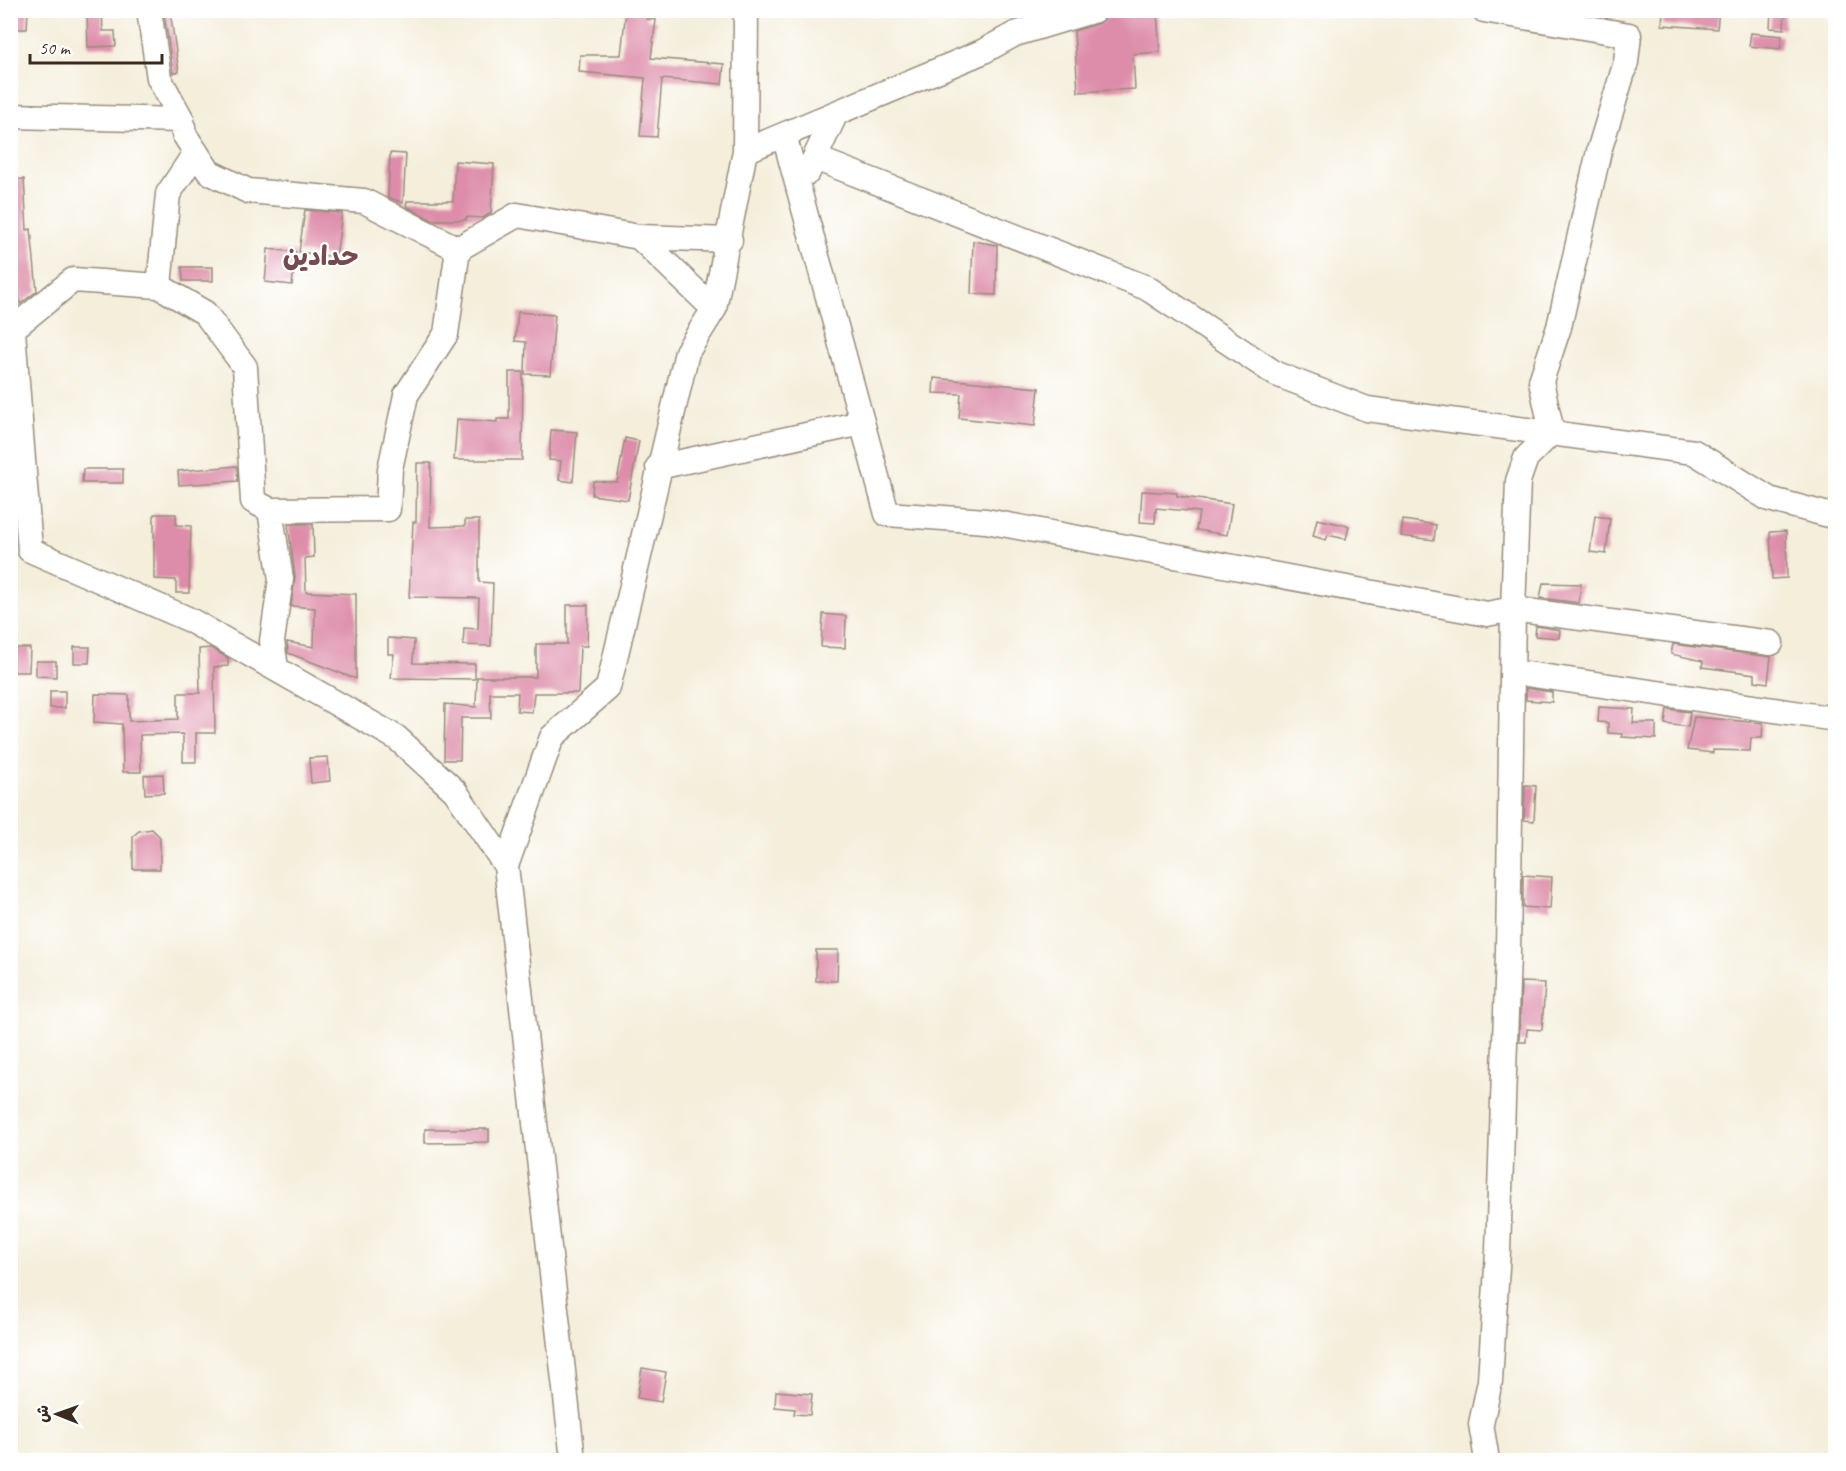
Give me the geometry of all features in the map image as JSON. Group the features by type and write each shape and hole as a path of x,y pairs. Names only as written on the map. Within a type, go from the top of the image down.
{"street":[{"path":"149,10 159,78 182,120 184,134 209,172 248,190 364,201 458,249"},
{"path":"573,1461 506,866 552,737 608,688 658,467 687,352 714,309 729,240 745,151 746,10"},
{"path":"745,151 982,52 1015,34 1095,10"},
{"path":"1484,10 1629,34 1626,62 1599,151 1559,327 1541,381 1552,432"},
{"path":"799,193 836,113"},
{"path":"10,116 182,120"},
{"path":"784,135 887,514 986,521 1487,614 1513,609 1771,643"},
{"path":"159,286 168,194 196,152"},
{"path":"815,158 1146,288 1276,374 1367,409 1695,452 1769,499 1836,518"},
{"path":"458,249 517,215 639,237 729,240"},
{"path":"639,237 714,309"},
{"path":"458,249 446,334 406,395 390,469 388,509 270,510 254,501 245,367 205,313 159,286 73,280 12,331 30,549 188,619 397,738 454,791 506,866"},
{"path":"658,467 862,423"},
{"path":"1487,1461 1481,1424 1491,1381 1498,1251 1508,953 1513,609 1518,481 1526,458 1552,432"},
{"path":"270,510 281,579 272,641 276,668"},
{"path":"1512,672 1836,719"}],"building":[{"path":"14,10 28,10 27,29 13,29"},
{"path":"87,10 102,10 103,31 115,31 116,46 88,47"},
{"path":"626,10 648,10 647,19 656,20 651,58 724,64 722,84 662,79 657,137 640,136 645,78 579,72 580,55 621,55"},
{"path":"1663,10 1719,10 1717,29 1662,25"},
{"path":"1771,10 1785,10 1784,29 1770,28"},
{"path":"170,11 179,72 173,73 164,12"},
{"path":"1157,12 1160,52 1133,54 1135,89 1078,92 1074,31 1100,23 1108,15"},
{"path":"1751,33 1782,36 1780,49 1749,46"},
{"path":"390,153 406,154 403,203 388,197"},
{"path":"455,161 494,164 491,213 483,218 432,220 406,206 407,201 453,201"},
{"path":"24,179 27,230 31,229 37,291 20,304 11,180"},
{"path":"305,210 342,213 336,257 299,252"},
{"path":"973,241 997,245 996,295 971,294"},
{"path":"268,249 296,252 292,285 265,282"},
{"path":"182,267 213,267 213,281 183,281"},
{"path":"518,312 555,315 550,375 525,374 526,342 515,341"},
{"path":"509,372 523,372 522,460 454,460 457,419 497,422 497,419 509,419"},
{"path":"934,378 1039,388 1035,426 959,418 961,394 933,393"},
{"path":"551,430 577,432 573,482 559,480 561,461 549,460"},
{"path":"625,438 639,441 628,500 592,495 593,481 617,482"},
{"path":"417,463 431,463 430,527 465,526 465,520 479,520 479,582 493,583 491,646 463,645 464,628 478,629 479,598 409,597 413,522 416,522"},
{"path":"237,466 238,481 179,485 178,471"},
{"path":"83,469 123,469 123,483 82,483"},
{"path":"1142,491 1177,493 1177,496 1232,504 1227,535 1196,530 1199,512 1156,508 1155,523 1140,522"},
{"path":"154,514 176,514 176,525 191,526 189,593 176,593 176,580 154,579"},
{"path":"1595,516 1610,518 1606,554 1590,552"},
{"path":"1317,519 1349,526 1346,539 1328,535 1326,540 1313,536"},
{"path":"1403,520 1436,525 1434,540 1401,536"},
{"path":"288,524 313,524 314,557 305,558 306,592 356,594 356,679 288,653 287,642 314,647 315,608 291,606 295,577"},
{"path":"1786,531 1787,578 1772,579 1770,532"},
{"path":"1543,583 1581,584 1579,603 1540,598"},
{"path":"567,605 588,605 587,646 580,646 578,693 534,693 532,712 517,711 518,693 490,693 491,718 461,718 460,760 444,760 445,704 476,707 477,677 536,677 536,644 567,644"},
{"path":"823,614 846,616 845,648 821,647"},
{"path":"1536,626 1560,630 1559,638 1535,636"},
{"path":"388,638 414,640 413,663 475,664 475,679 391,678 394,654 388,654"},
{"path":"1673,644 1771,657 1768,683 1755,681 1755,674 1702,667 1703,661 1671,654"},
{"path":"74,647 90,647 89,663 74,663"},
{"path":"10,648 30,648 29,672 10,672"},
{"path":"211,648 228,658 228,666 214,667 215,733 196,733 196,762 183,762 183,734 140,735 141,772 123,772 122,724 94,722 95,694 129,695 129,721 178,719 178,693 200,693 199,649"},
{"path":"36,661 56,661 56,677 36,676"},
{"path":"1526,688 1552,692 1552,702 1526,700"},
{"path":"50,691 65,691 65,708 50,708"},
{"path":"1599,707 1634,709 1633,723 1656,723 1656,739 1622,737 1623,734 1608,733 1608,723 1598,722"},
{"path":"1667,709 1690,712 1688,727 1665,724"},
{"path":"1694,717 1763,723 1762,738 1751,738 1750,751 1713,750 1713,753 1687,750"},
{"path":"328,757 330,781 311,783 309,758"},
{"path":"163,774 164,793 145,794 144,775"},
{"path":"1525,785 1536,786 1534,821 1524,820"},
{"path":"152,829 160,837 160,869 133,869 133,836 139,831"},
{"path":"1523,875 1552,877 1550,909 1523,907"},
{"path":"816,950 838,950 837,981 816,981"},
{"path":"1521,982 1545,983 1542,1030 1527,1029 1526,1042 1519,1042"},
{"path":"425,1129 489,1129 489,1142 425,1143"},
{"path":"642,1368 666,1372 661,1402 637,1398"},
{"path":"776,1391 812,1394 810,1415 794,1414 795,1409 775,1407"}],"district":[{"name":"حدادين","path":"320,256"}]}
